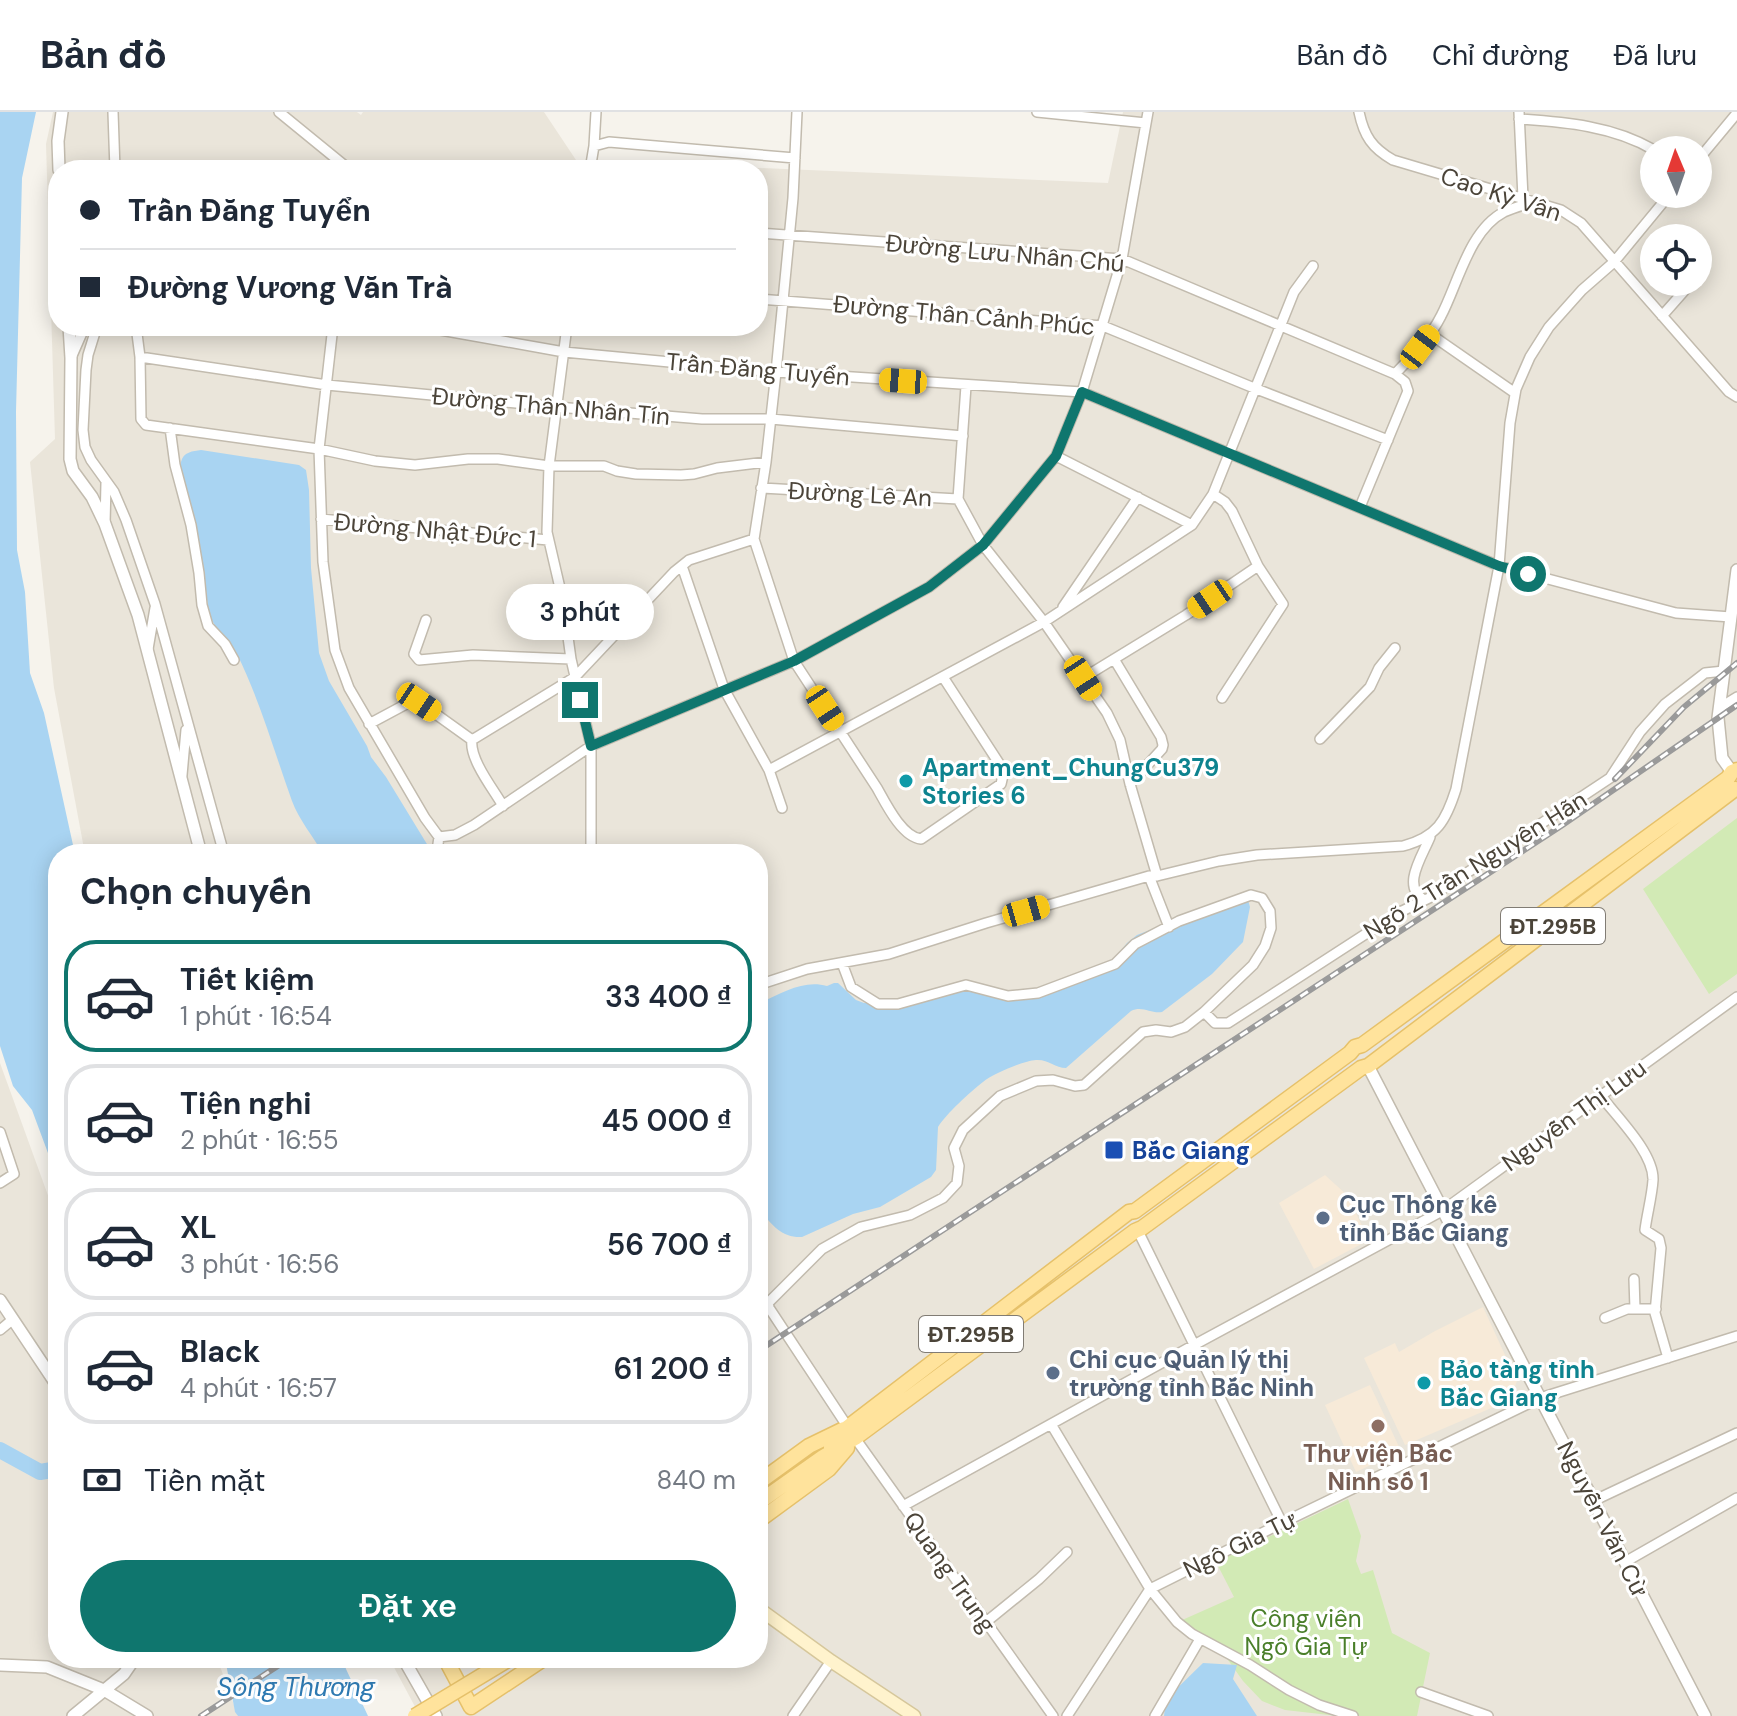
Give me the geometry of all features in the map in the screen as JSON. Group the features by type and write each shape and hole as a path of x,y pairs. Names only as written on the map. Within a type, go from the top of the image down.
{"main road":[{"name":"ĐT.295B","path":"768,1496 823,1457 1130,1214 1734,780"},
{"name":"ĐT.295B","path":"852,1433 1366,1065 1734,780"},
{"path":"1356,1049 1371,1051 1366,1065"},
{"path":"1130,1214 1127,1227 1139,1229"},
{"path":"768,1476 809,1446 852,1433"},
{"path":"768,1514 829,1469 852,1433"},
{"path":"768,1615 914,1716"},
{"path":"450,1668 472,1709"},
{"path":"459,1668 472,1709"},
{"path":"415,1716 494,1668"},
{"path":"472,1709 531,1668"}],"street":[{"path":"59,160 62,112"},
{"path":"113,112 115,160"},
{"path":"279,112 338,160"},
{"path":"592,160 596,112"},
{"path":"797,112 793,198 776,372 754,539 794,661 906,832 914,838 921,839 1001,784 1004,777 1004,771 943,677"},
{"path":"1037,112 1146,123"},
{"path":"439,837 455,835 591,746 794,661 929,587 983,545 1056,456 1082,392 1122,259 1148,112"},
{"name":"Cao Kỳ Vân","path":"1359,112 1368,141 1393,160 1561,210 1581,223 1729,392 1737,397"},
{"path":"1712,143 1737,113"},
{"path":"1360,507 1408,391 1405,382 1395,374 1430,334 1441,316 1478,237 1503,212 1528,200 1519,116 1576,124 1640,142"},
{"path":"594,146 609,142 795,158"},
{"path":"768,982 807,969 889,954 1153,876 1257,855 1403,846 1421,841 1437,829 1450,809 1456,789 1499,566 1515,393 1530,357 1549,327 1582,290 1614,262 1658,208"},
{"name":"Đường Lưu Nhân Chú","path":"768,234 1122,259 1395,374"},
{"path":"769,770 1044,622 1192,525 1213,494 1294,292 1313,266"},
{"path":"1662,316 1680,296"},
{"name":"Đường Thân Cảnh Phúc","path":"768,300 1103,326 1388,440"},
{"path":"1430,334 1515,393"},
{"path":"70,336 70,459 73,471 92,497 105,524 138,615 198,844"},
{"path":"71,358 81,336"},
{"path":"94,336 88,355 83,430 85,447 114,492 155,604 221,844"},
{"path":"137,336 140,357"},
{"path":"332,336 319,449 323,562 335,650 349,688 439,837 439,844"},
{"name":"Trần Đăng Tuyển","path":"474,336 564,352 776,372 1082,392 1499,566 1676,613 1731,617"},
{"path":"566,336 549,466 547,532 591,746 591,844"},
{"name":"Đường Thân Nhân Tín","path":"140,357 327,385 702,419 771,419 963,436"},
{"name":"Đường Lê An","path":"140,357 141,419 146,425 406,464 498,459 549,466 604,466 636,474 681,475 766,462"},
{"path":"958,499 966,386"},
{"path":"170,428 175,465 191,525 202,605 208,626 225,644 234,660"},
{"path":"1056,456 1192,525"},
{"path":"105,524 106,481"},
{"name":"Đường Lê An","path":"761,488 958,499 983,545 1044,622 1107,713 1120,740 1153,876 1169,927"},
{"path":"1213,494 1232,511 1258,566 1283,604 1222,698"},
{"path":"1059,613 1138,497"},
{"name":"Đường Nhật Đức 1","path":"321,519 548,540"},
{"path":"472,740 575,677 689,560 754,539"},
{"path":"682,566 724,689 769,770 782,808"},
{"path":"1083,678 1186,615 1258,566"},
{"path":"1734,780 1722,758 1718,718 1737,570"},
{"path":"148,652 155,604"},
{"path":"426,620 414,654 419,660 473,655 571,659"},
{"path":"1320,739 1370,687 1379,668 1395,648"},
{"path":"1114,659 1163,745 1130,784"},
{"name":"Ngõ 2 Trần Nguyên Hãn","path":"1204,1012 1215,1023 1228,1023 1398,913 1424,900 1610,778 1640,732 1665,704 1705,673 1724,671"},
{"path":"1719,708 1737,697"},
{"path":"369,724 405,704 419,702 472,740"},
{"path":"181,778 187,721"},
{"path":"472,740 475,757 503,806"},
{"path":"1424,900 1417,896 1412,881 1431,833"},
{"path":"768,1306 822,1249 861,1227 910,1215 943,1198 957,1183 959,1166 954,1148 963,1130 1000,1096 1036,1081 1053,1080 1075,1086 1084,1085 1143,1032 1171,1032 1185,1027 1253,965 1265,946 1271,928 1270,911 1262,898 1251,895 1179,921 1135,944 1115,964 1038,993 1008,996 966,985 898,1004 878,1004 851,987 842,963"},
{"name":"Nguyễn Thị Lưu","path":"903,1506 1442,1211 1737,997"},
{"name":"Nguyễn Văn Cừ","path":"1366,1065 1705,1716"},
{"path":"1601,1096 1639,1144 1651,1167 1653,1178 1645,1230 1659,1239 1661,1248 1656,1309 1668,1358"},
{"path":"0,1132 14,1174 0,1183"},
{"path":"1139,1229 1282,1523"},
{"path":"1634,1279 1635,1309"},
{"path":"0,1300 48,1372"},
{"name":"Quang Trung","path":"768,1306 852,1433 1053,1716"},
{"path":"1605,1318 1627,1309 1656,1309"},
{"path":"0,1330 12,1320"},
{"name":"Ngô Gia Tự","path":"1150,1589 1540,1398 1737,1336"},
{"path":"1051,1424 1150,1589 1177,1622 1200,1639 1289,1690 1319,1705 1353,1716"},
{"path":"1593,1501 1737,1433"},
{"path":"1625,1562 1737,1498"},
{"path":"986,1622 1067,1552"},
{"path":"1067,1716 1150,1589"},
{"path":"1155,1716 1200,1639"},
{"path":"793,1716 831,1661"},
{"path":"0,1665 48,1667"},
{"path":"49,1668 104,1690 147,1716"},
{"path":"73,1716 128,1668"},
{"path":"409,1668 436,1716"},
{"path":"1421,1692 1488,1716"}],"shaded area":[{"path":"53,112 357,112 361,115 363,112 544,112 576,160 48,160 48,210 46,144"},
{"path":"1123,112 1737,112 1737,1716 420,1716 394,1668 768,1668 768,844 83,844 54,688 30,462 55,439 52,336 768,336 768,168 1108,183"},
{"path":"0,1063 48,1195 48,1668 221,1668 238,1716 0,1716"},
{"name":"Cục Thống kê tỉnh Bắc Giang","path":"1325,1175 1347,1195 1369,1240 1314,1269 1279,1203"},
{"path":"1483,1307 1517,1381 1510,1400 1405,1445 1364,1358 1395,1343 1399,1352"},
{"path":"1370,1385 1401,1451 1356,1472 1325,1405"}],"green space":[{"path":"1737,818 1737,974 1709,994 1643,889"},
{"name":"Công viên Ngô Gia Tự","path":"1348,1499 1361,1536 1356,1561 1361,1574 1373,1570 1392,1633 1430,1653 1417,1716 1338,1716 1285,1710 1262,1701 1223,1653 1197,1645 1180,1621 1234,1597 1216,1562"}],"water":[{"path":"0,112 36,112 22,178 16,412 17,550 25,592 30,673 44,713 73,844 48,844 48,1153 32,1110 13,1086 0,1046"},
{"path":"201,450 299,465 306,470 319,653 329,681 371,757 427,844 317,844 298,815 245,670 210,614 196,529 181,471 181,462 189,453"},
{"path":"1237,896 1248,900 1250,907 1243,942 1212,974 1162,1012 1131,1011 1066,1068 1044,1061 1030,1061 1008,1068 983,1082 938,1127 936,1170 931,1177 880,1207 853,1214 802,1237 782,1232 768,1219 768,999 800,986 834,983 864,1003 889,1001 957,983 1009,997 1094,970 1113,960 1137,935"},
{"path":"1203,1663 1237,1665 1233,1679 1257,1716 1164,1716 1166,1699"},
{"name":"Sông Thương","path":"227,1668 346,1668 368,1716 238,1716"}],"waterway":[{"path":"0,1450 40,1472 48,1471"}],"railway":[{"path":"1615,779 1684,707 1737,663"},
{"path":"768,1344 1561,826 1737,705"},
{"path":"201,1716 275,1668"}],"place":[{"name":"Apartment_ChungCu379 Stories 6","path":"906,781"},
{"name":"Bắc Giang","path":"1114,1150"},
{"name":"Cục Thống kê tỉnh Bắc Giang","path":"1323,1218"},
{"name":"Chi cục Quản lý thị trường tỉnh Bắc Ninh","path":"1053,1373"},
{"name":"Bảo tàng tỉnh Bắc Giang","path":"1424,1383"},
{"name":"Thư viện Bắc Ninh số 1","path":"1378,1426"}],"route":[{"path":"580,700 591,746 794,661 929,587 983,545 1056,456 1082,392 1499,566 1528,574"}]}
